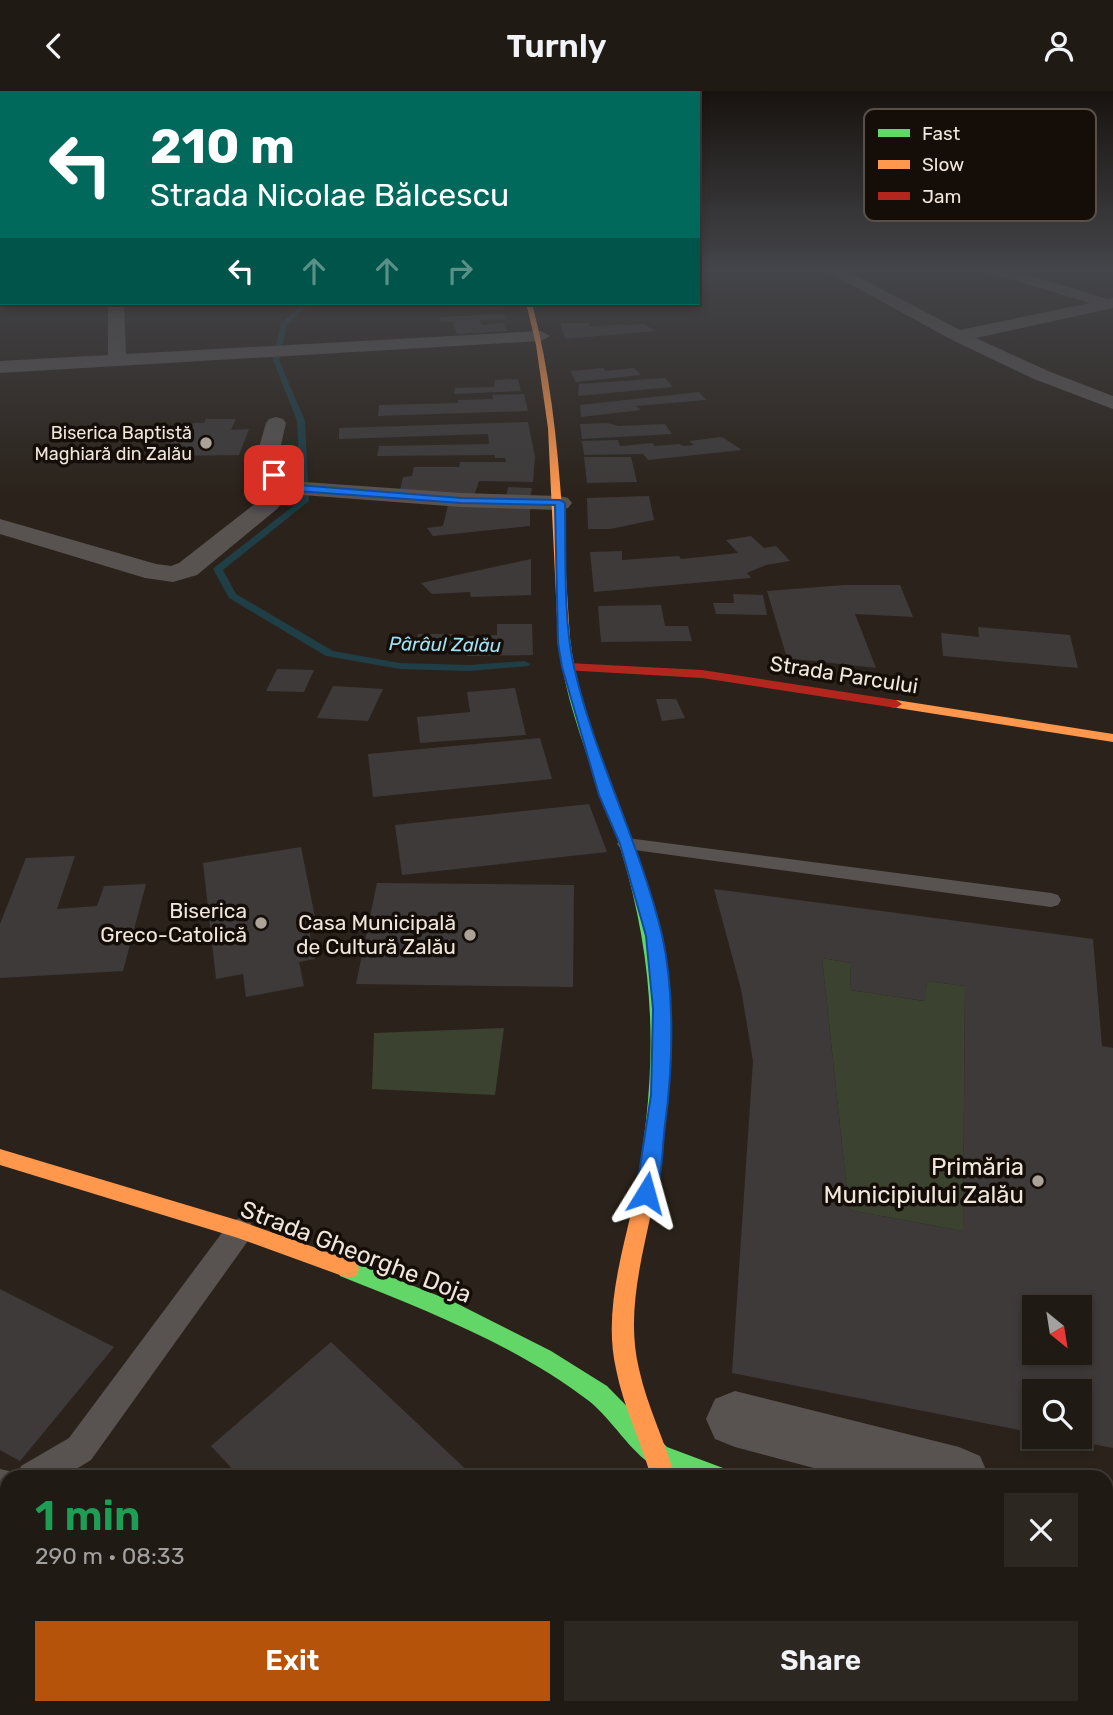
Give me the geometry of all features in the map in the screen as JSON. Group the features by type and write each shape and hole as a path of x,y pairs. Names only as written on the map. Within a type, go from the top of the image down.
{"main road":[{"path":"542,344 551,402 560,503 564,643 568,667 606,795 627,844 654,936 662,1009 660,1095 646,1193 629,1267 623,1317 627,1368 662,1470"},
{"name":"Strada Parcului","path":"568,667 702,674 1113,738"},
{"name":"Strada Gheorghe Doja","path":"0,1157 240,1230 357,1272 495,1331 598,1394 659,1456"},
{"path":"659,1456 696,1470"}],"street":[{"path":"117,344 117,360"},
{"path":"0,367 406,344"},
{"path":"974,344 1041,375 1113,403"},
{"path":"276,422 265,462 283,487 461,501 560,503"},
{"path":"0,526 154,572 173,574 188,569 268,504 283,487"},
{"path":"735,1419 932,1470"}],"lane":[{"path":"627,844 1051,900"},
{"path":"45,1470 80,1449 240,1230"}],"green space":[{"path":"822,958 851,963 850,990 924,1001 927,981 965,986 963,1231 849,1210"},
{"path":"504,1028 495,1095 372,1089 374,1033"}],"building":[{"path":"603,368 606,371 634,368 641,375 576,382 570,371"},
{"path":"665,378 673,387 578,396 579,384"},
{"path":"518,379 521,391 454,394 455,388 494,387 495,380"},
{"path":"699,392 706,400 636,406 641,410 581,417 580,405"},
{"path":"524,394 528,411 378,416 379,405 458,403 458,400 493,399 492,395"},
{"name":"Biserica Baptistă Maghiară din Zalău","path":"206,419 236,419 231,430 249,429 239,455 162,456 173,429 188,429 193,423 204,423"},
{"path":"528,422 535,457 533,482 479,481 473,499 399,494 403,477 412,476 414,467 459,467 460,462 506,462 505,458 495,458 495,455 377,456 379,446 489,444 488,434 339,439 339,428"},
{"path":"607,423 619,426 665,424 672,434 582,439 580,424"},
{"path":"722,437 742,450 648,460 643,454 584,455 582,441 618,440 620,446 653,443 654,446 683,446 694,445 689,441"},
{"path":"584,457 631,457 637,482 587,483"},
{"path":"508,487 532,488 530,499 506,498"},
{"path":"649,496 654,520 610,529 588,529 587,498"},
{"path":"448,505 530,508 530,526 433,536 427,528 443,526"},
{"path":"751,536 764,548 776,546 790,561 766,565 747,573 751,578 594,592 590,552 622,551 622,560 679,556 681,559 738,553 726,540"},
{"path":"531,559 531,595 471,597 470,592 432,594 421,583"},
{"path":"845,585 900,585 913,617 855,614 876,668 787,658 767,591"},
{"path":"733,594 763,595 767,615 716,614 713,603 734,603"},
{"path":"661,605 665,626 688,626 692,641 601,642 598,606"},
{"path":"497,624 532,624 533,655 467,656 468,636 497,635"},
{"path":"978,627 1070,635 1078,668 943,656 941,633 979,637"},
{"path":"418,634 454,634 452,649 415,649"},
{"path":"277,669 314,670 304,692 266,691"},
{"path":"333,686 383,689 368,721 317,718"},
{"path":"515,688 526,735 420,743 417,717 470,712 467,692"},
{"path":"656,699 676,699 685,718 662,721"},
{"path":"540,738 552,779 373,797 368,754"},
{"path":"589,804 607,852 402,875 395,825"},
{"name":"Biserica Greco-Catolică","path":"301,847 316,922 308,924 315,959 299,962 304,986 246,997 243,974 216,979 203,863"},
{"path":"75,856 57,909 97,906 104,886 146,884 123,971 0,978 0,924 26,858"},
{"name":"Casa Municipală de Cultură Zalău","path":"377,883 574,885 573,987 356,984"},
{"name":"Primăria Municipiului Zalău","path":"714,889 1093,939 1102,1046 1113,1048 1113,1448 1092,1444 1092,1379 1022,1379 1022,1431 732,1373 753,1061 741,989","holes":["822,958 851,963 850,990 925,1001 927,981 965,986 963,1231 849,1210"]},
{"path":"0,1289 114,1347 20,1461 0,1450"},
{"path":"331,1342 467,1470 233,1470 211,1446"}],"waterway":[{"name":"Pârâul Zalău","path":"280,344 276,360 301,421 305,501 218,569 232,596 330,654 400,666 470,668 525,664"}],"traffic: fast":[{"path":"564,638 576,697 641,893 658,983 661,1071 651,1162 642,1209"},
{"path":"348,1269 446,1309 543,1358 599,1394 659,1456 696,1470"}],"traffic: slow":[{"path":"540,344 556,470 564,638"},
{"path":"896,704 1113,738"},
{"path":"0,1157 240,1230 348,1269"},
{"path":"642,1209 626,1288 624,1349 631,1383 661,1470"}],"traffic: jam":[{"path":"568,667 702,674 896,704"}],"place":[{"name":"Biserica Baptistă Maghiară din Zalău","path":"206,443"},
{"name":"Biserica Greco-Catolică","path":"261,923"},
{"name":"Casa Municipală de Cultură Zalău","path":"470,935"},
{"name":"Primăria Municipiului Zalău","path":"1038,1181"}],"route":[{"path":"274,475 283,487 310,490 461,501 560,503 564,643 568,667 606,795 627,844 654,936 662,1009 660,1095 646,1193"}]}
